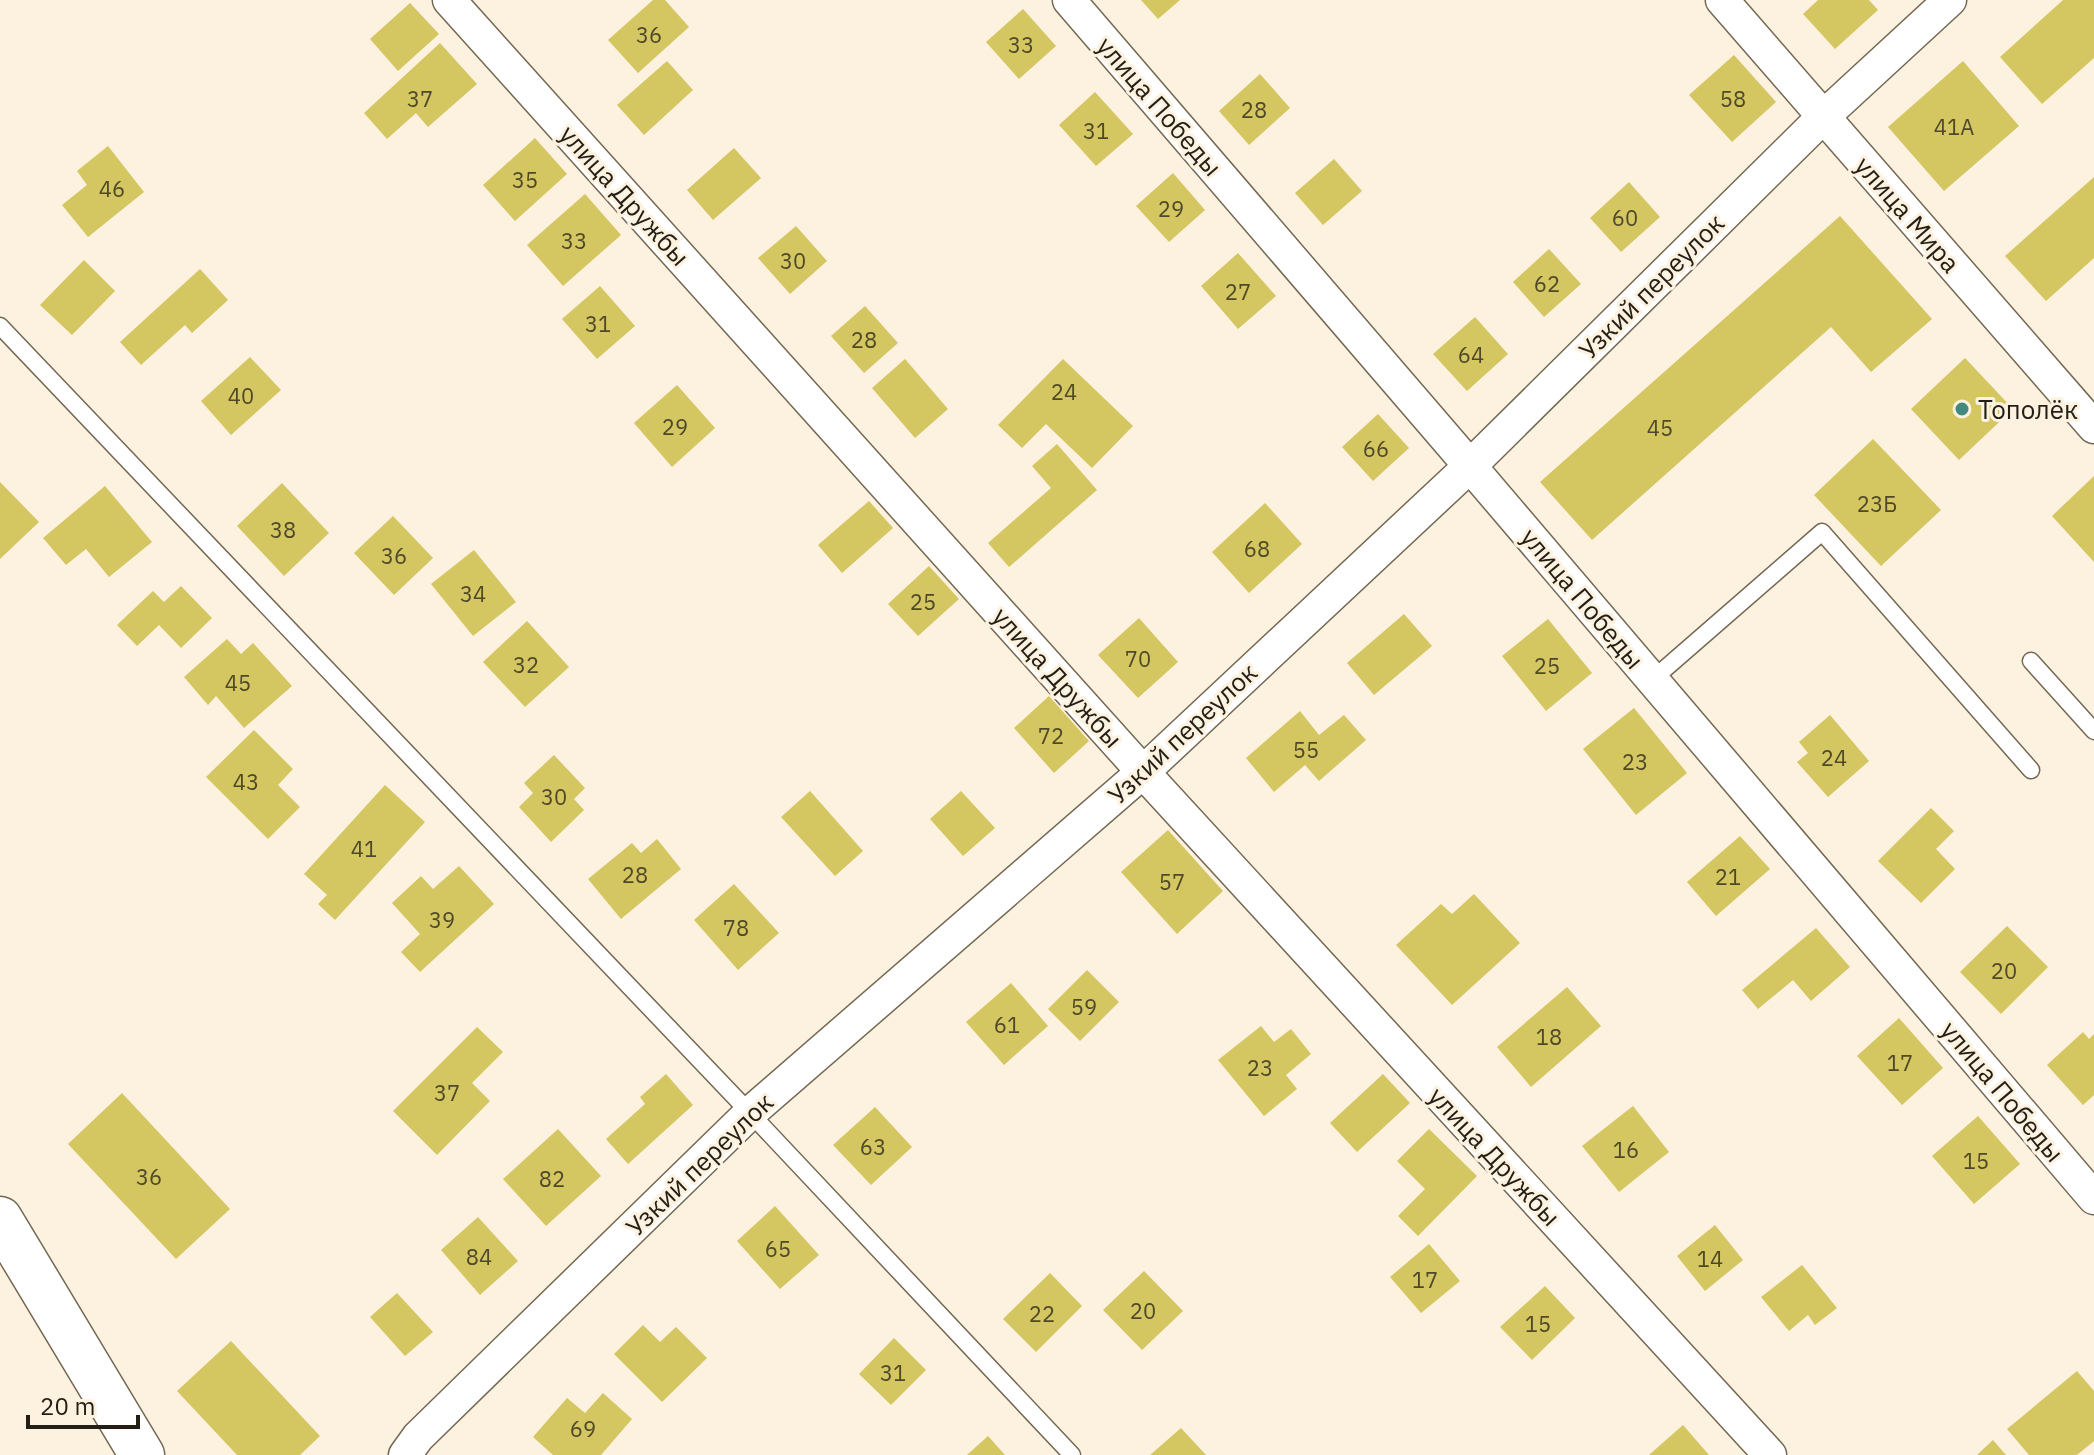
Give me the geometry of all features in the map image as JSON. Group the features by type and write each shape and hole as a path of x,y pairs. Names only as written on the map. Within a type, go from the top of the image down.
{"street":[{"name":"улица Дружбы","path":"449,0 1143,772 1770,1455"},
{"name":"улица Победы","path":"1069,0 2094,1198"},
{"name":"улица Мира","path":"1722,0 2094,427"},
{"name":"Узкий переулок","path":"405,1455 418,1437 750,1113 1143,772 1470,466 1823,117 1950,0"},
{"path":"0,1219 142,1455"}],"lane":[{"path":"0,326 1072,1455"},
{"path":"1652,680 1822,532 2031,770"},
{"path":"2031,661 2094,731"}],"building":[{"path":"653,0 665,0 689,27 638,73 608,40"},
{"path":"1141,0 1180,0 1158,19"},
{"path":"1818,0 1869,0 1878,10 1835,49 1803,14"},
{"path":"2063,0 2094,0 2094,58 2042,104 2000,57"},
{"path":"410,3 439,34 398,71 370,39"},
{"path":"1023,9 1056,46 1019,79 986,42"},
{"path":"440,43 477,84 428,127 416,113 387,139 364,113"},
{"path":"1734,55 1776,102 1732,142 1689,95"},
{"path":"667,61 693,90 644,135 617,105"},
{"path":"1963,61 2019,126 1944,191 1888,127"},
{"path":"1260,74 1290,108 1249,145 1219,111"},
{"path":"1095,92 1133,134 1096,166 1059,125"},
{"path":"535,138 567,174 515,221 483,185"},
{"path":"108,146 144,192 88,237 62,205 87,185 77,171"},
{"path":"734,148 761,178 713,220 687,190"},
{"path":"1334,159 1362,191 1323,225 1295,193"},
{"path":"1173,173 1205,210 1169,242 1136,206"},
{"path":"2094,177 2094,258 2046,301 2005,256"},
{"path":"1629,182 1660,217 1621,252 1590,218"},
{"path":"585,194 621,235 563,286 527,245"},
{"path":"1840,216 1932,319 1871,372 1831,327 1592,540 1540,482"},
{"path":"796,226 827,261 790,294 758,258"},
{"path":"1549,249 1581,284 1544,317 1513,282"},
{"path":"1238,253 1276,296 1238,329 1201,286"},
{"path":"84,260 115,291 72,335 40,305"},
{"path":"200,269 228,300 192,333 185,325 141,365 120,342"},
{"path":"600,286 635,326 597,359 562,319"},
{"path":"865,306 898,343 864,373 831,336"},
{"path":"1475,317 1508,354 1467,391 1433,354"},
{"path":"250,357 281,390 231,435 201,401"},
{"name":"Тополёк","path":"1965,358 2013,409 1959,460 1911,409"},
{"path":"905,359 948,409 915,438 872,388"},
{"path":"1063,359 1133,426 1092,468 1046,424 1022,448 998,425"},
{"path":"677,385 715,428 672,467 634,423"},
{"path":"1378,414 1409,448 1373,481 1342,447"},
{"path":"1873,439 1941,510 1881,566 1814,495"},
{"path":"1057,444 1097,490 1009,567 988,543 1051,488 1032,466"},
{"path":"2094,476 2094,562 2052,516"},
{"path":"0,482 39,522 0,559"},
{"path":"282,483 329,533 284,576 237,526"},
{"path":"105,486 152,542 109,577 86,549 66,565 43,538"},
{"path":"869,501 893,528 842,573 818,545"},
{"path":"1265,503 1302,544 1249,593 1212,552"},
{"path":"393,516 433,558 394,595 354,553"},
{"path":"474,550 516,602 473,636 431,584"},
{"path":"929,566 959,599 918,636 888,604"},
{"path":"181,586 212,618 181,648 159,625 137,646 117,625 153,591 164,602"},
{"path":"1404,614 1432,646 1374,695 1347,663"},
{"path":"1139,618 1178,662 1138,698 1098,655"},
{"path":"1548,619 1592,673 1546,711 1502,656"},
{"path":"527,621 569,667 525,707 483,662"},
{"path":"227,639 241,654 253,643 292,686 244,728 216,696 208,705 184,677"},
{"path":"1049,696 1089,741 1054,773 1014,728"},
{"path":"1634,708 1687,773 1636,815 1583,749"},
{"path":"1300,711 1319,735 1344,715 1366,740 1319,781 1305,765 1274,792 1246,758"},
{"path":"1830,715 1869,761 1828,797 1797,762 1808,753 1799,742"},
{"path":"254,730 293,769 278,785 300,807 268,839 206,777"},
{"path":"554,755 585,788 574,799 584,810 551,842 519,807 533,793 524,783"},
{"path":"385,785 425,822 335,920 318,904 327,895 304,874"},
{"path":"810,791 863,851 835,876 781,817"},
{"path":"961,791 995,828 963,856 930,819"},
{"path":"1931,808 1954,831 1936,849 1955,869 1921,903 1878,861"},
{"path":"1168,830 1223,891 1177,934 1121,872"},
{"path":"1740,836 1770,869 1716,916 1687,882"},
{"path":"657,839 681,869 621,919 588,879 632,843 641,853"},
{"path":"459,866 494,904 420,972 401,952 420,934 392,903 421,876 433,889"},
{"path":"734,884 779,933 738,970 694,920"},
{"path":"1474,894 1520,943 1452,1005 1396,945 1441,904 1452,914"},
{"path":"2007,926 2048,967 2001,1014 1960,972"},
{"path":"1816,928 1850,967 1811,1001 1793,980 1758,1009 1742,990"},
{"path":"1087,970 1119,1002 1080,1041 1048,1009"},
{"path":"1011,983 1048,1026 1004,1065 966,1022"},
{"path":"1567,987 1601,1026 1531,1087 1497,1047"},
{"path":"1899,1018 1943,1068 1902,1105 1857,1056"},
{"path":"1261,1026 1274,1042 1291,1029 1311,1054 1286,1075 1297,1089 1264,1116 1218,1060"},
{"path":"477,1027 503,1052 472,1083 490,1101 437,1155 393,1111"},
{"path":"2083,1032 2089,1039 2094,1034 2094,1095 2083,1105 2047,1065"},
{"path":"666,1074 693,1105 628,1164 606,1139 645,1104 640,1097"},
{"path":"1383,1074 1410,1103 1357,1152 1330,1123"},
{"path":"122,1093 230,1209 176,1259 68,1144"},
{"path":"1633,1106 1669,1152 1619,1192 1582,1146"},
{"path":"875,1107 912,1147 871,1185 833,1145"},
{"path":"1978,1116 2020,1164 1974,1204 1932,1156"},
{"path":"558,1129 601,1176 546,1226 503,1179"},
{"path":"1429,1129 1477,1176 1418,1236 1398,1216 1425,1189 1397,1161"},
{"path":"775,1206 819,1255 780,1289 737,1241"},
{"path":"478,1217 518,1261 480,1295 441,1250"},
{"path":"1715,1225 1743,1260 1705,1291 1677,1256"},
{"path":"1429,1244 1460,1281 1421,1313 1390,1277"},
{"path":"1802,1265 1837,1308 1815,1325 1808,1315 1789,1331 1761,1297"},
{"path":"1144,1271 1183,1311 1142,1350 1103,1310"},
{"path":"1050,1273 1082,1306 1036,1352 1003,1319"},
{"path":"1545,1286 1575,1318 1532,1360 1500,1327"},
{"path":"397,1293 433,1332 405,1356 370,1317"},
{"path":"643,1325 660,1342 676,1327 707,1358 662,1402 614,1354"},
{"path":"894,1338 926,1370 891,1405 859,1374"},
{"path":"231,1341 320,1436 300,1455 237,1455 177,1391"},
{"path":"2077,1371 2094,1391 2094,1441 2077,1455 2029,1455 2007,1429"},
{"path":"603,1393 632,1419 601,1455 553,1455 533,1437 567,1398 585,1413"},
{"path":"1683,1425 1709,1455 1649,1455"},
{"path":"1181,1428 1206,1455 1150,1455"},
{"path":"988,1436 1005,1455 967,1455"},
{"path":"1993,1440 2006,1455 1977,1455"}],"place":[{"name":"Тополёк","path":"1962,409"}]}
